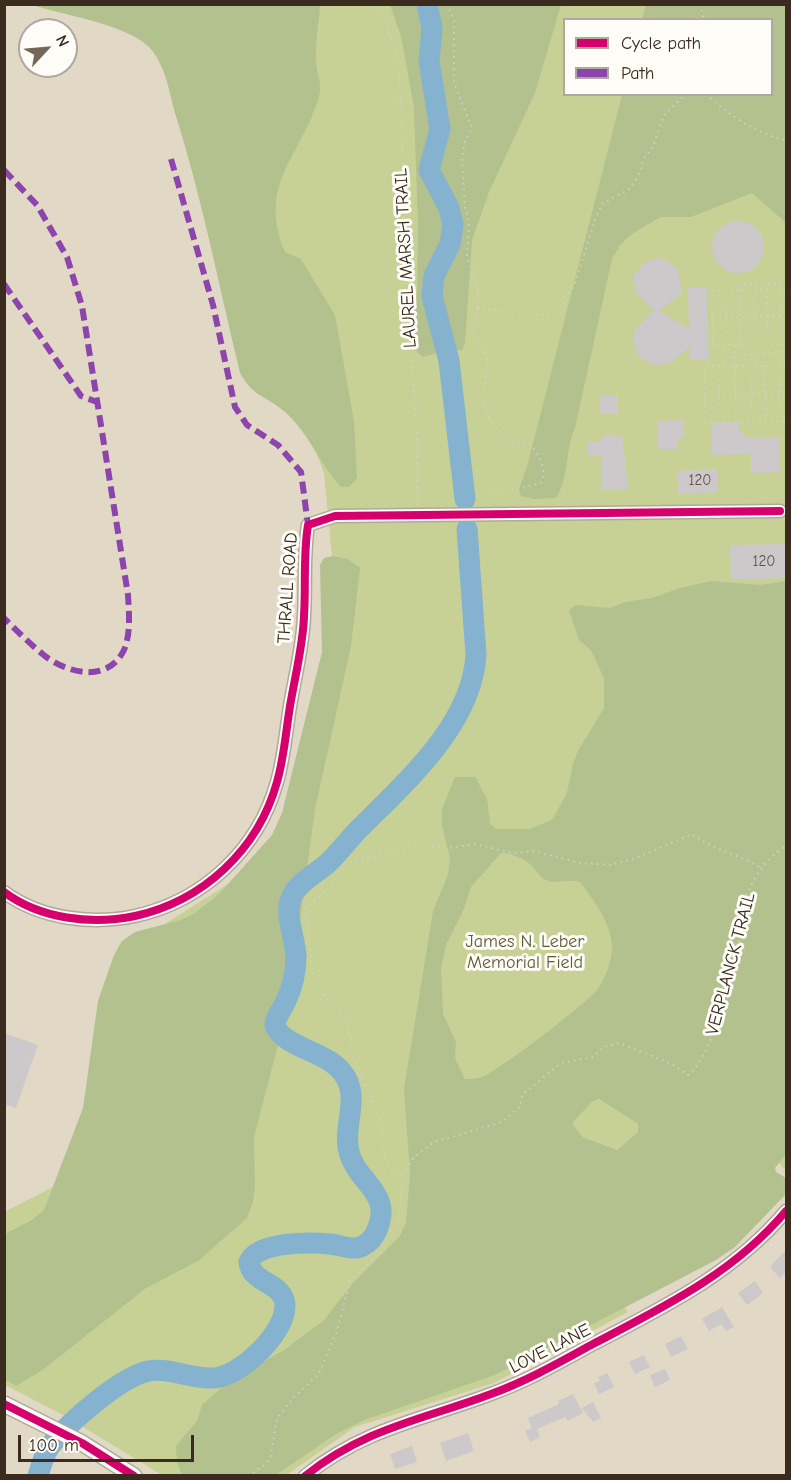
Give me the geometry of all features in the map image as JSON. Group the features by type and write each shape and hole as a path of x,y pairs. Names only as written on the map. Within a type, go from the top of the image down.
{"street":[{"name":"THRALL ROAD","path":"4,892 18,902 47,915 119,919 170,905 200,890 227,867 255,835 269,808 278,781 304,617 303,552 308,525 335,516 780,511"},
{"name":"LOVE LANE","path":"305,1476 358,1441 406,1421 461,1405 522,1382 676,1300 740,1259 786,1211"},
{"path":"4,1404 81,1443 134,1476"}],"path":[{"path":"447,4 454,21 454,83 472,128 464,144 462,160 465,207 469,222 468,256 478,290 478,308 472,333 487,366 482,399 485,414 501,435 515,446 530,444 540,459 543,479 542,483 513,490 493,489 489,493 482,513"},
{"path":"478,308 552,316 563,314 565,298 574,286 596,217 603,203 628,190 638,177 647,154 652,149 664,115 685,96"},
{"path":"708,96 722,109 768,136 786,140"},
{"path":"741,345 739,284 786,283"},
{"path":"786,289 712,291 713,345 786,344"},
{"path":"766,290 768,344"},
{"path":"754,300 755,332"},
{"path":"781,300 782,332"},
{"path":"726,301 727,334"},
{"path":"713,317 786,316"},
{"path":"734,345 736,421"},
{"path":"723,362 728,357 740,358 747,354 786,351"},
{"path":"786,366 705,366 705,423 786,421"},
{"path":"764,366 766,422"},
{"path":"779,376 779,409"},
{"path":"751,409 752,377"},
{"path":"719,379 719,411"},
{"path":"705,396 786,392"},
{"path":"248,1476 267,1464 271,1455 277,1418 294,1397 318,1375 337,1331 350,1281 386,1247 391,1230 399,1220 403,1174 389,1167 381,1122 353,1057 351,1038 343,1015 333,1008 314,980 305,909 328,889 347,863 420,846 448,848 476,844 512,853 534,851 580,863 611,865 636,858 692,834 709,847 747,859 762,868"}],"green space":[{"path":"33,5 320,5 316,64 320,92 312,117 285,170 279,187 276,206 277,228 285,252 301,259 335,315 354,421 357,478 349,487 341,487 293,420 255,392 240,373 194,177 166,78 154,53 148,46 124,31"},
{"name":"James N. Leber Memorial Field","path":"79,5 786,5 786,1171 621,976 454,1110 628,1312 494,1383 355,1427 285,1476 162,1475 63,1415 5,1385 4,1212 69,1179 119,953 277,853 336,598 324,473 163,51"},
{"path":"390,5 561,5 535,93 489,192 472,240 465,343 462,350 446,350 423,357 417,352 411,320 417,294 418,228 414,108 401,36"},
{"path":"646,5 786,5 786,223 752,193 691,217 660,217 632,234 620,245 612,259 563,482 556,498 533,499 521,496 519,489 528,463 622,96 773,96 773,18 642,18"},
{"path":"332,556 348,559 360,568 351,646 315,809 289,1003 254,1137 255,1186 253,1202 247,1218 198,1261 146,1288 44,1369 16,1386 5,1380 5,1234 32,1220 44,1210 83,1108 98,1001 114,955 122,941 135,932 181,920 195,913 219,894 272,835 282,813 322,652 320,565 324,558"},
{"path":"711,581 760,585 786,581 786,1154 775,1168 776,1172 786,1178 786,1194 735,1247 716,1260 495,1375 364,1420 336,1434 276,1475 182,1475 177,1462 176,1446 197,1421 202,1405 228,1382 284,1350 323,1321 353,1283 399,1237 406,1223 410,1174 404,1089 433,911 448,875 450,858 442,826 442,809 455,777 475,777 487,799 490,824 496,829 529,829 552,820 567,793 573,763 579,749 604,708 604,678 591,650 579,640 569,610 576,605 610,608 625,602 652,598 680,588","holes":["501,853 526,861 546,880 580,882 605,920 611,938 612,952 603,981 589,998 503,1065 479,1078 465,1079 455,1058 456,1042 443,1014 441,968 446,945 464,909 471,887","599,1099 638,1124 638,1132 617,1150 583,1137 573,1125 573,1122 592,1102"]},
{"path":"599,1099 638,1124 638,1132 617,1150 583,1137 572,1125 572,1122 592,1102"}],"building":[{"path":"738,221 748,223 756,229 762,237 764,247 762,257 756,265 748,271 738,273 728,271 720,265 714,257 712,247 714,237 720,229 728,223"},
{"path":"657,258 665,259 678,269 682,293 659,311 689,329 688,288 707,287 709,359 690,359 689,347 672,362 657,366 649,364 637,354 633,338 635,330 654,310 635,292 634,276 643,263"},
{"path":"600,395 618,395 618,414 600,414"},
{"path":"684,420 684,437 678,437 678,449 658,449 657,421"},
{"path":"739,422 739,432 743,432 743,437 780,437 780,472 751,473 751,454 712,455 711,423"},
{"path":"622,435 628,489 602,490 601,455 588,455 588,442 602,442 602,436"},
{"path":"717,469 717,492 678,494 677,471"},
{"path":"786,544 786,578 731,580 730,545"},
{"path":"4,1033 38,1045 16,1108 4,1104"},
{"path":"786,1250 786,1272 780,1278 770,1267"},
{"path":"755,1281 763,1293 747,1305 738,1293"},
{"path":"722,1307 734,1327 726,1331 721,1324 709,1331 702,1319"},
{"path":"681,1336 688,1349 671,1357 665,1344"},
{"path":"644,1355 650,1367 635,1374 629,1362"},
{"path":"665,1369 670,1380 655,1387 650,1375"},
{"path":"607,1373 614,1387 599,1394 594,1383 600,1381 598,1377"},
{"path":"573,1394 583,1413 568,1421 565,1417 537,1429 540,1437 530,1442 525,1431 532,1428 528,1418 559,1404 558,1401"},
{"path":"593,1402 601,1418 593,1422 582,1408"},
{"path":"468,1433 474,1451 446,1461 440,1443"},
{"path":"412,1446 417,1462 395,1469 390,1454"}],"waterway":[{"path":"427,4 432,28 429,61 440,129 429,170 449,208 453,225 450,244 434,276 432,296 449,361 465,499"},
{"path":"38,1476 46,1453 58,1436 95,1402 123,1382 136,1375 156,1370 204,1378 223,1376 235,1371 259,1352 278,1328 285,1305 279,1292 255,1275 251,1269 249,1262 254,1255 263,1250 298,1243 357,1248 368,1243 375,1234 380,1220 381,1208 378,1198 359,1173 349,1152 351,1091 348,1081 335,1065 287,1040 275,1026 290,991 295,968 296,957 289,917 290,901 301,884 330,861 418,769 451,726 463,704 472,680 476,655 467,529"}],"marked path":[{"path":"171,159 213,305 235,407 247,425 278,445 301,472 308,525"},
{"path":"4,170 37,205 67,257 82,306 128,595 129,630 124,650 108,667 98,671 76,671 45,656 4,618"},
{"path":"4,284 81,396 97,402"}],"cycle path":[{"path":"4,892 34,908 67,918 119,919 160,909 183,898 205,885 242,850 268,807 281,764 302,638 308,525 335,516 780,511"},
{"path":"305,1476 327,1460 372,1436 517,1383 672,1302 721,1271 744,1253 786,1211"},
{"path":"4,1404 82,1443 134,1476"}]}
